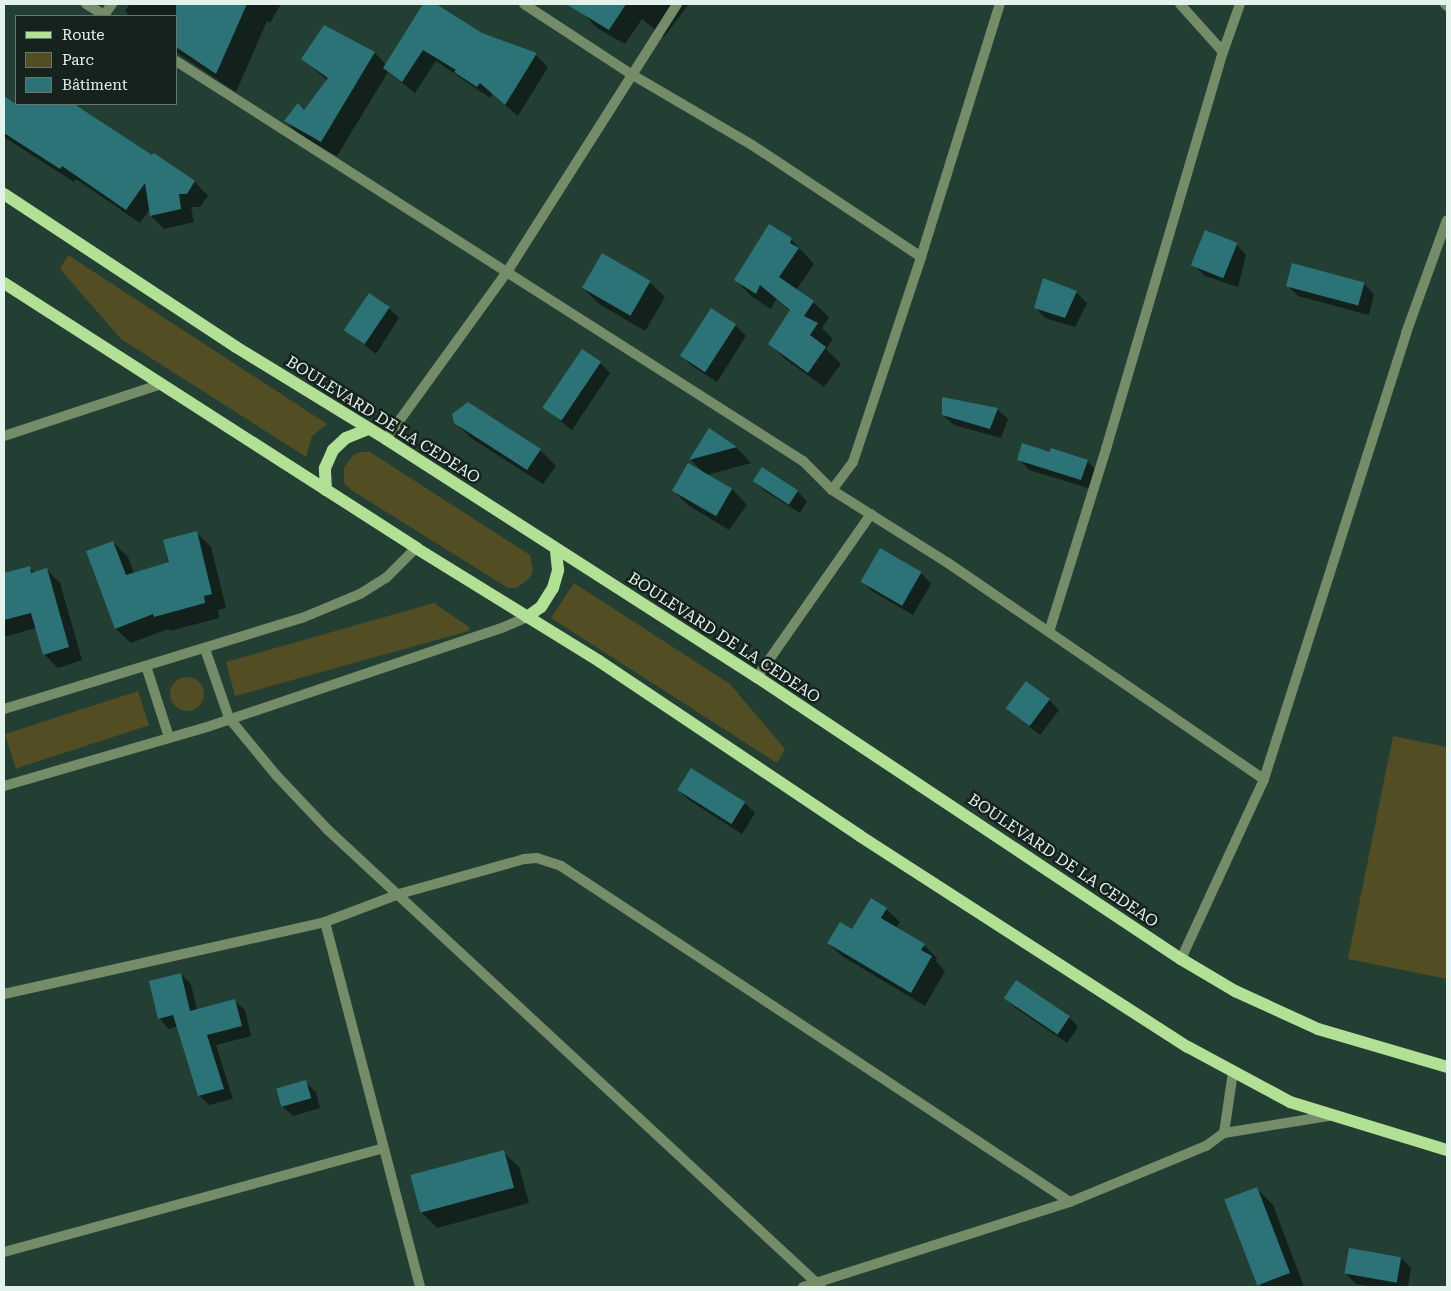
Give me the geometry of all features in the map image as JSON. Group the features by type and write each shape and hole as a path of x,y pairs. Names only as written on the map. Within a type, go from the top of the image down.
{"main road":[{"name":"BOULEVARD DE LA CEDEAO","path":"4,194 236,347 386,439 556,550 757,677 1181,958 1235,991 1318,1029 1447,1067"},
{"path":"4,283 416,548 599,661 860,836 1089,985 1233,1072 1290,1102 1329,1116 1447,1150"},
{"path":"326,490 325,468 333,450 346,438 368,429"},
{"path":"527,617 541,607 553,588 558,570 556,550"}],"street":[{"path":"86,4 103,15"},
{"path":"106,15 112,4"},
{"path":"524,4 631,74 752,145 921,257"},
{"path":"386,439 507,272 677,4"},
{"path":"832,490 854,462 921,257 1000,4"},
{"path":"1180,4 1223,52"},
{"path":"1049,632 1106,449 1223,52 1240,4"},
{"path":"178,62 803,461 832,490 948,563 1264,779"},
{"path":"1181,958 1264,779 1403,343 1447,220"},
{"path":"4,436 161,384"},
{"path":"757,677 871,514"},
{"path":"4,709 302,618 360,594 386,578 416,548"},
{"path":"4,786 230,718 504,627 527,617"},
{"path":"205,649 230,718 276,775 328,830 819,1285"},
{"path":"146,666 169,737"},
{"path":"4,994 325,922 399,894 524,859 538,858 561,866 1070,1202"},
{"path":"325,922 420,1287"},
{"path":"1224,1132 1233,1072"},
{"path":"803,1287 819,1285 1070,1202 1206,1146 1224,1132 1329,1116"},
{"path":"4,1252 383,1148"}],"green space":[{"path":"68,255 327,424 312,436 306,457 121,339 60,269"},
{"path":"361,452 370,452 530,555 533,571 529,579 516,588 508,588 351,490 344,483 344,468 353,455"},
{"path":"574,583 730,684 785,749 777,763 551,618"},
{"path":"434,603 469,627 469,631 235,696 226,662"},
{"path":"187,677 199,682 204,694 199,706 187,711 175,706 170,694 175,682"},
{"path":"138,691 149,725 16,769 5,734"},
{"path":"1393,736 1447,747 1447,979 1348,959"}],"building":[{"path":"176,4 247,4 216,74 178,48 178,15 176,15"},
{"path":"423,4 436,4 482,33 537,53 505,105 480,83 477,87 454,72 456,70 423,50 402,82 383,68"},
{"path":"566,4 626,4 609,30"},
{"path":"324,25 375,52 321,142 284,121 298,103 304,110 328,78 301,59"},
{"path":"4,96 15,105 76,105 152,155 154,153 195,181 187,194 179,194 181,209 150,216 145,183 126,210 62,166 60,169 4,133"},
{"path":"769,224 792,238 790,243 799,248 779,277 814,301 804,316 818,323 810,335 826,347 808,373 768,344 790,310 760,285 756,294 734,280"},
{"path":"1205,230 1237,243 1223,278 1191,265"},
{"path":"602,253 650,281 630,316 582,288"},
{"path":"1292,263 1364,282 1358,306 1286,286"},
{"path":"1043,278 1077,291 1065,318 1034,308"},
{"path":"369,293 390,307 365,344 344,330"},
{"path":"711,308 736,324 705,372 680,356"},
{"path":"582,349 601,362 561,421 542,408"},
{"path":"942,397 998,408 990,429 942,415"},
{"path":"468,402 541,449 527,470 454,423 452,414"},
{"path":"709,428 737,447 689,460"},
{"path":"1022,443 1050,452 1051,448 1088,460 1081,480 1017,460"},
{"path":"688,463 732,488 716,516 672,491"},
{"path":"762,467 798,490 789,505 753,481"},
{"path":"197,531 212,594 204,596 205,603 154,617 153,614 115,629 86,551 113,541 126,575 169,562 163,540"},
{"path":"880,548 922,572 902,606 860,582"},
{"path":"30,566 31,573 47,568 69,647 43,655 31,613 4,620 4,573"},
{"path":"1026,681 1050,699 1029,726 1006,708"},
{"path":"691,768 745,802 731,824 677,790"},
{"path":"871,898 887,908 881,918 925,944 921,950 932,956 911,993 827,943 840,922 852,929"},
{"path":"181,973 190,1011 235,999 242,1026 207,1035 224,1089 198,1096 173,1015 158,1019 149,981"},
{"path":"1016,980 1070,1016 1058,1035 1004,998"},
{"path":"306,1080 311,1098 281,1107 276,1089"},
{"path":"504,1150 514,1188 420,1213 410,1175"},
{"path":"1257,1187 1290,1273 1257,1285 1224,1200"},
{"path":"1349,1248 1401,1257 1397,1283 1344,1274"}]}
